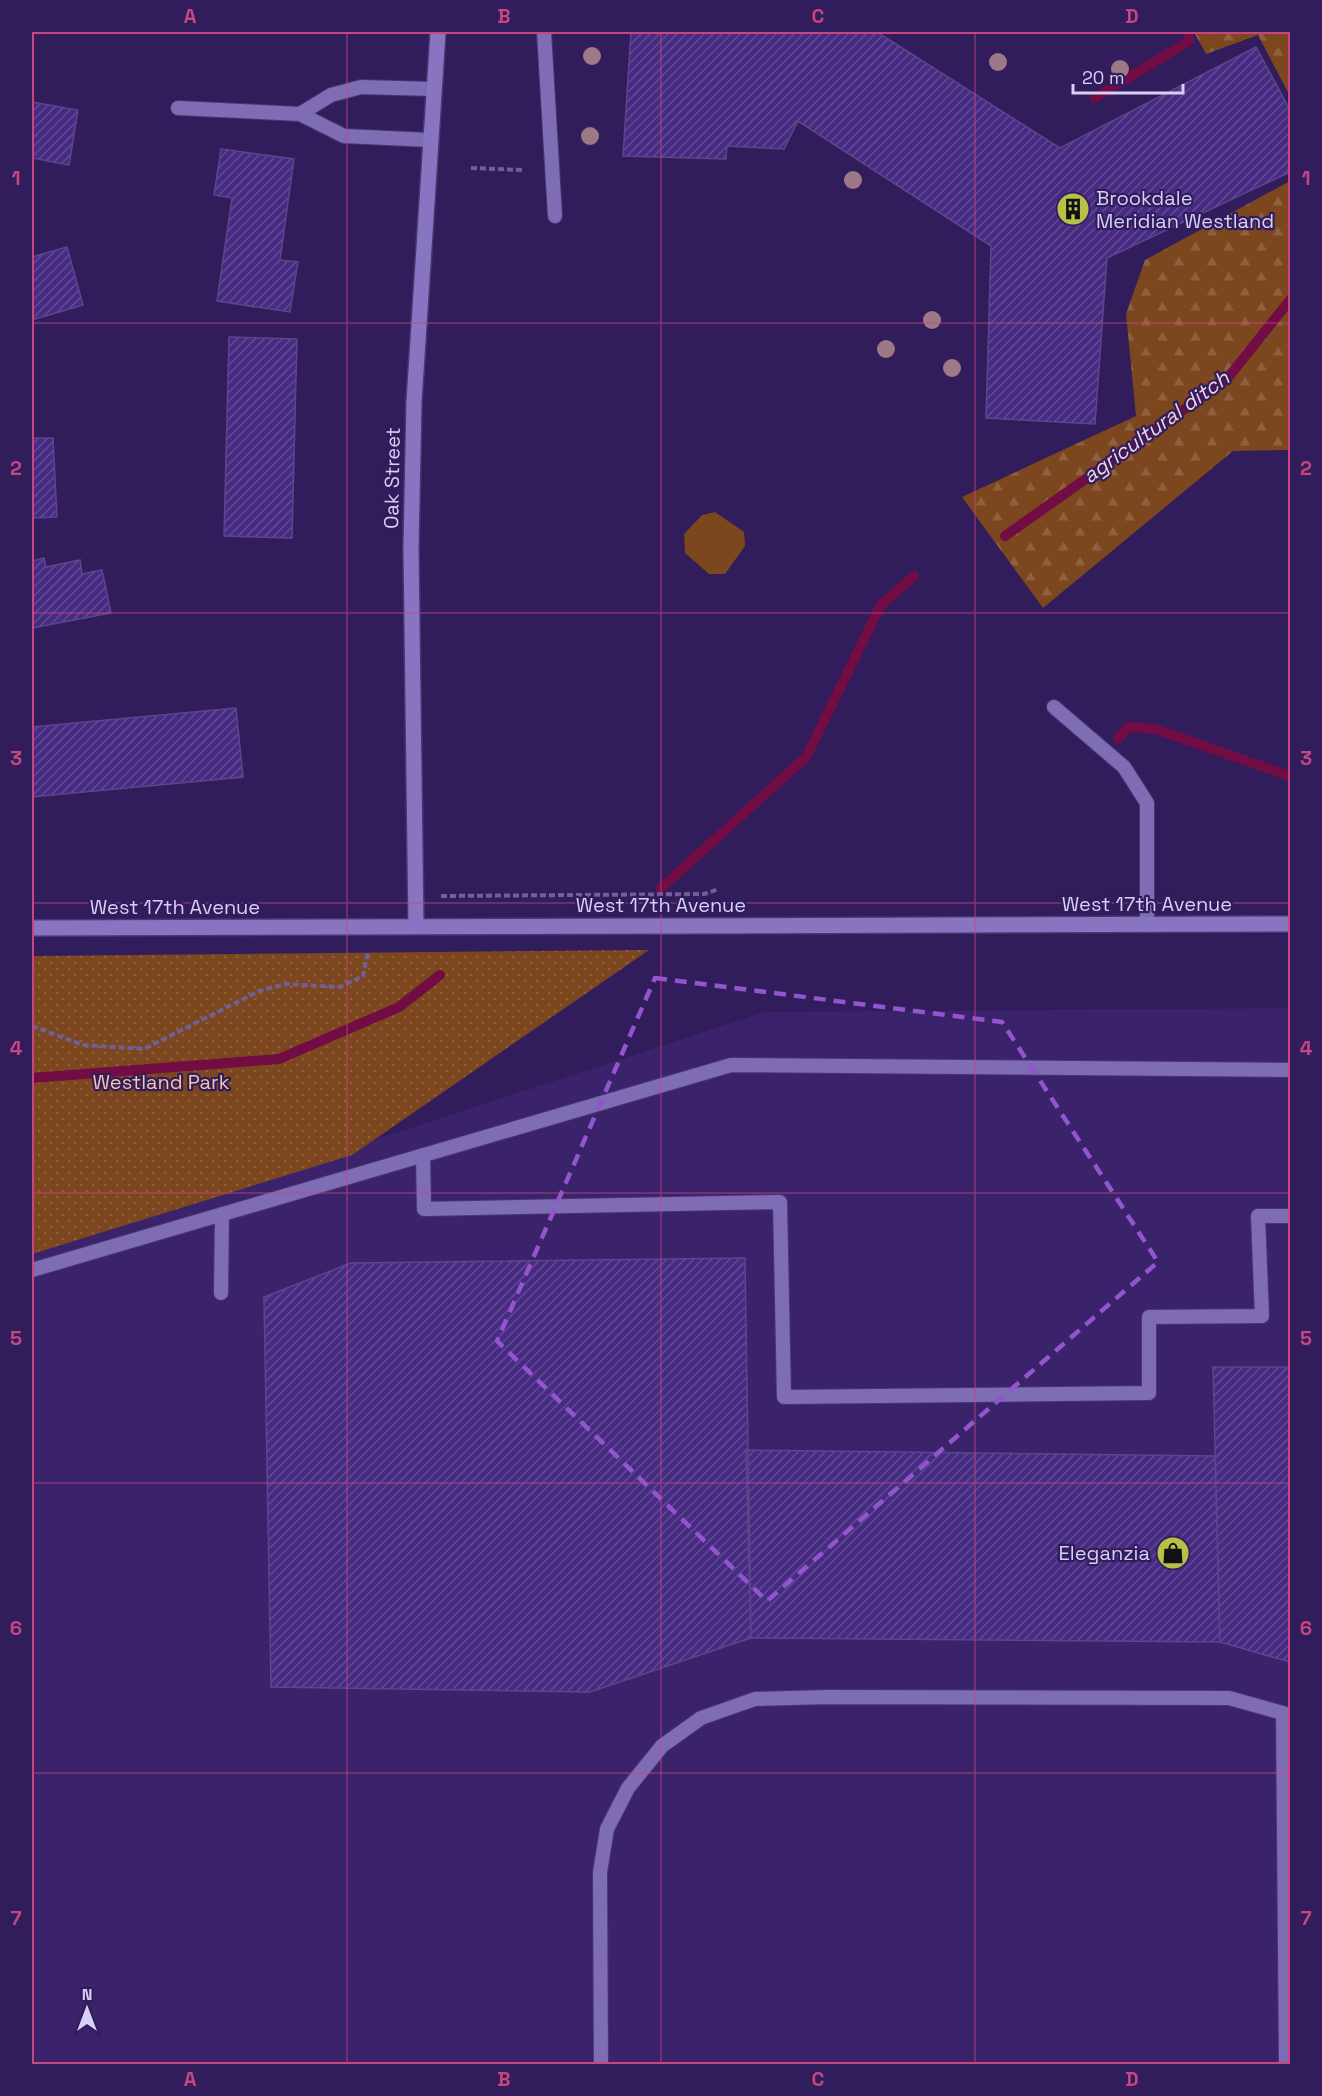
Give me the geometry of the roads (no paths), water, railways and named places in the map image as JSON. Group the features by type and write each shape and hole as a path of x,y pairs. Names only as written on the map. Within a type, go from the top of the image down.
{"street":[{"name":"Oak Street","path":"416,927 411,548 414,402 438,32"},
{"name":"West 17th Avenue","path":"32,928 1290,924"}],"lane":[{"path":"544,32 555,216"},
{"path":"300,114 331,95 361,87 433,89"},
{"path":"178,108 300,114 344,135 430,140"},
{"path":"1054,707 1124,766 1147,803 1147,925"},
{"path":"32,1270 731,1065 1290,1070"},
{"path":"423,1155 424,1209 780,1202 784,1397 1149,1393 1149,1317 1262,1316 1257,1216 1290,1216"},
{"path":"221,1293 222,1214"},
{"path":"601,2064 600,1872 607,1829 628,1788 662,1746 701,1718 755,1699 828,1697 1229,1698 1287,1714 1286,2064"}],"waterway":[{"path":"1095,98 1189,41 1189,32"},
{"name":"agricultural ditch","path":"1005,536 1227,379 1290,300"},
{"name":"agricultural ditch","path":"660,889 806,757 881,605 914,576"},
{"path":"1118,739 1128,727 1155,729 1290,776"},
{"name":"agricultural ditch","path":"32,1078 279,1059 399,1007 440,975"}],"place":[{"name":"Brookdale Meridian Westland","path":"1073,209"},
{"name":"Eleganzia","path":"1173,1553"}],"park label":[{"name":"Westland Park","path":"161,1082"}]}
